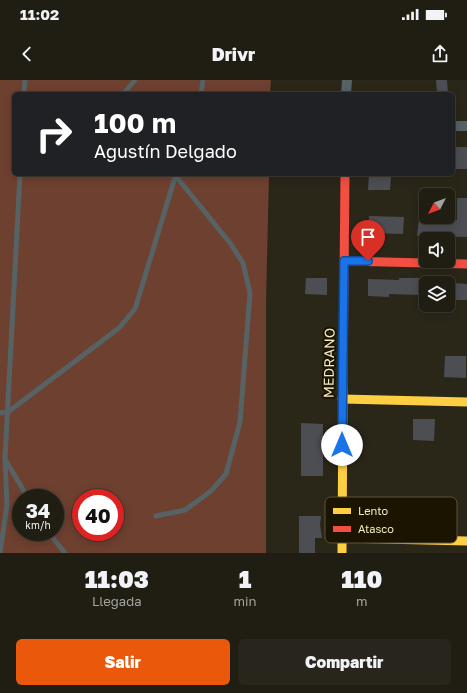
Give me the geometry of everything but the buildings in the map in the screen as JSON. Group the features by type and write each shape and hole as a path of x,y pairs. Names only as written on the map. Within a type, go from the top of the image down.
{"street":[{"path":"346,92 347,80"},
{"path":"455,126 467,126"},
{"name":"MEDRANO","path":"342,497 345,176"},
{"path":"344,261 467,264"},
{"path":"342,399 467,402"},
{"path":"457,541 467,541"}],"lane":[{"path":"24,92 25,80"},
{"path":"125,92 135,80"},
{"path":"200,92 203,80"},
{"path":"0,552 7,505 5,458 20,176"},
{"path":"0,413 8,412 119,328 135,309 175,176"},
{"path":"156,516 185,510 212,491 226,474 240,422 250,293 243,263 230,243 178,176"},
{"path":"5,458 23,489"},
{"path":"55,541 65,553"}],"shaded area":[{"path":"0,80 271,80 270,92 12,92 12,176 269,176 266,302 266,553 0,553"}],"traffic: slow":[{"path":"342,497 343,388"},
{"path":"342,399 467,402"},
{"path":"457,541 467,541"},
{"path":"342,543 342,553"}],"traffic: jam":[{"path":"343,388 345,176"},
{"path":"344,261 467,264"}],"route":[{"path":"342,445 344,261 368,261"}]}
